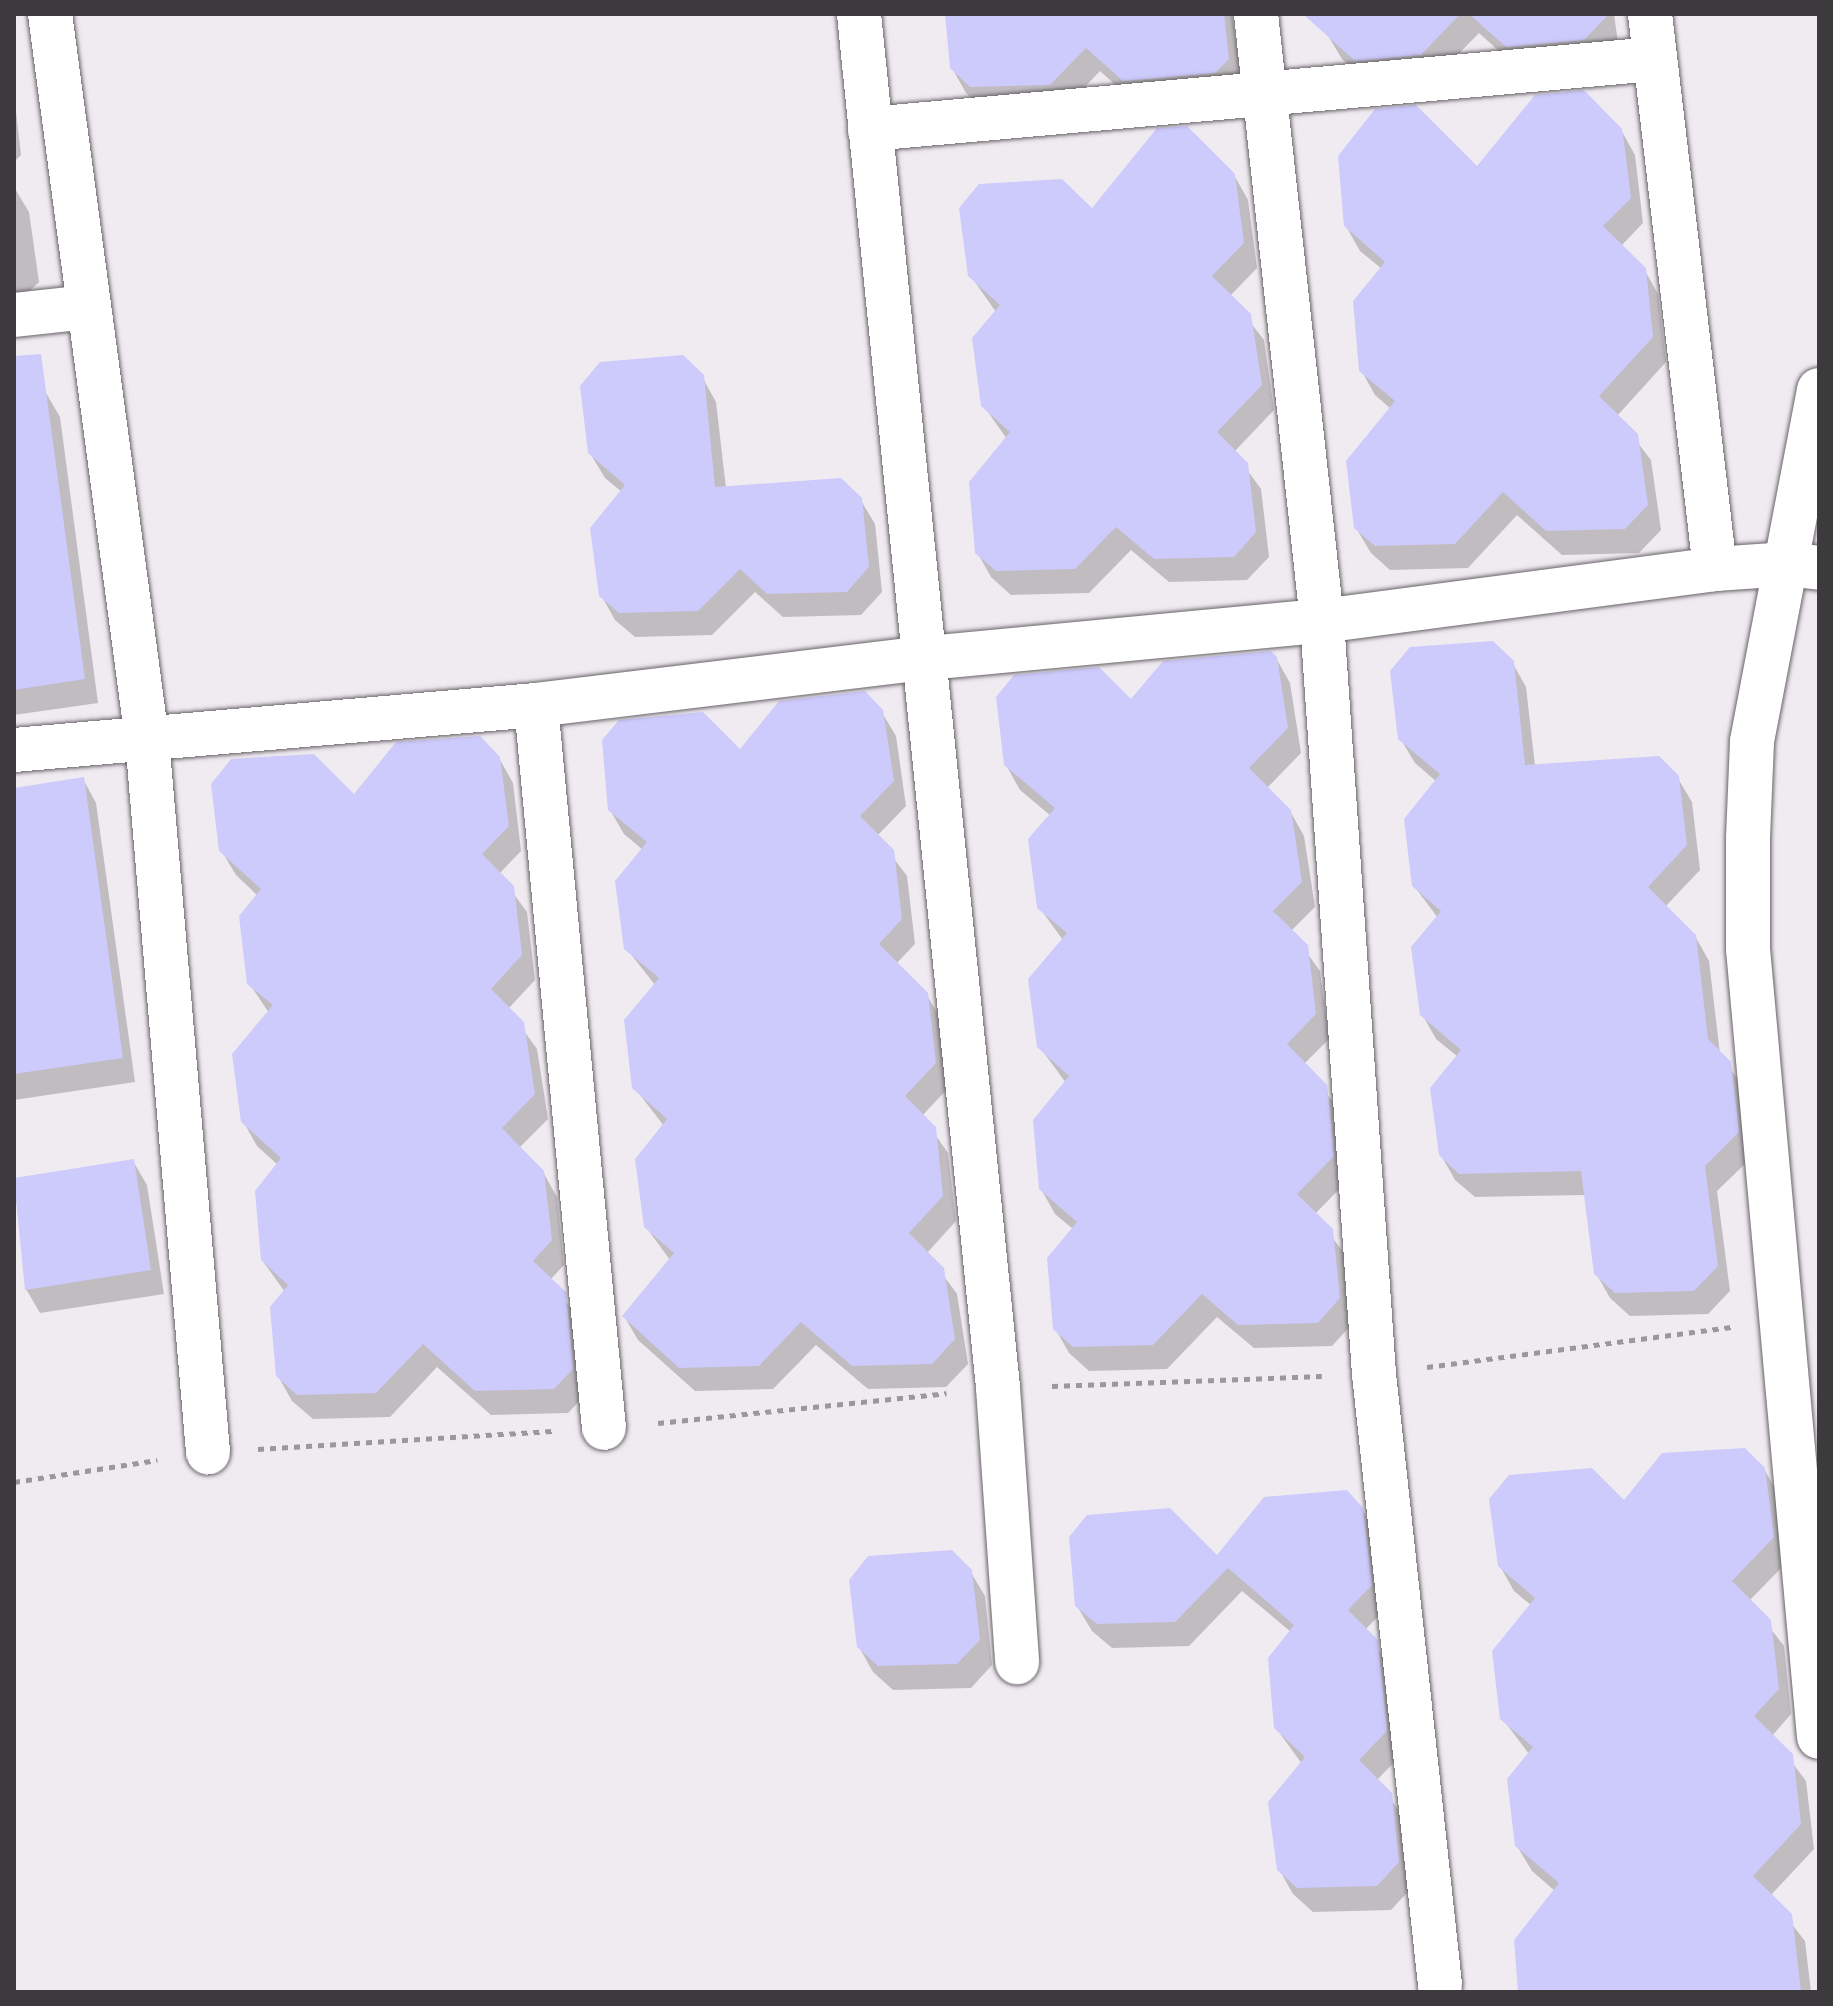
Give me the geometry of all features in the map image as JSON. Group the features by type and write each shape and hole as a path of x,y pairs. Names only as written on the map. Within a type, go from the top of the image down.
{"street":[{"path":"50,14 147,739 208,1452"},
{"path":"859,14 927,658 998,1388 1017,1662"},
{"path":"1256,14 1322,621 1374,1374 1440,1985"},
{"path":"1650,14 1715,569"},
{"path":"870,129 1655,59"},
{"path":"14,315 88,307"},
{"path":"1819,390 1804,566 1752,742 1748,839 1748,949 1819,1737"},
{"path":"14,750 536,705 927,658 1322,621 1715,569 1804,566"},
{"path":"536,705 604,1428"}],"path":[{"path":"14,1482 208,1452 604,1428 998,1388 1374,1374 1780,1321"}],"building":[{"path":"945,14 1224,14 1229,59 1215,73 1123,81 1086,48 1050,85 970,87 950,68"},
{"path":"1303,14 1460,14 1421,55 1355,61"},
{"path":"1469,14 1609,14 1584,40 1506,47"},
{"path":"1584,90 1622,129 1625,149 1631,198 1603,226 1646,268 1653,337 1599,396 1638,434 1648,505 1625,529 1546,531 1503,492 1455,544 1375,546 1354,528 1346,461 1395,401 1359,371 1353,301 1385,262 1344,226 1338,156 1375,109 1416,105 1477,166 1535,95"},
{"path":"1187,126 1235,174 1244,243 1212,276 1251,314 1262,385 1217,432 1248,463 1256,532 1234,557 1154,559 1116,527 1075,569 996,571 975,553 969,482 1010,432 981,406 972,338 1000,305 968,276 959,208 979,184 1062,179 1092,208 1157,128"},
{"path":"41,354 85,679 14,690 14,356"},
{"path":"683,355 704,375 715,487 841,478 862,498 869,567 847,592 767,594 740,569 698,611 619,613 599,596 590,528 625,485 588,453 580,386 600,362"},
{"path":"1493,641 1514,661 1525,765 1659,756 1679,776 1687,845 1648,887 1696,935 1708,1039 1731,1062 1739,1132 1705,1166 1718,1266 1694,1291 1615,1293 1594,1274 1581,1171 1459,1174 1439,1155 1430,1088 1461,1050 1420,1015 1411,947 1441,911 1412,886 1404,819 1440,774 1398,739 1390,671 1410,647"},
{"path":"1271,651 1277,657 1288,728 1249,768 1291,810 1302,882 1273,911 1308,945 1316,1014 1287,1044 1327,1085 1334,1156 1297,1194 1333,1229 1340,1298 1318,1323 1238,1325 1202,1294 1153,1345 1073,1347 1053,1329 1047,1258 1077,1222 1039,1189 1033,1120 1069,1076 1037,1047 1028,979 1067,933 1037,908 1028,839 1055,808 1004,765 996,697 1014,675 1099,667 1131,699 1163,661"},
{"path":"865,691 883,710 894,781 860,816 894,850 902,919 879,944 928,993 936,1063 905,1096 936,1127 943,1196 909,1233 944,1268 955,1339 932,1364 852,1366 801,1322 759,1366 679,1368 622,1316 674,1253 644,1227 635,1159 667,1119 632,1088 624,1020 659,978 624,949 615,881 647,842 608,810 602,740 619,720 703,712 740,749 779,701"},
{"path":"480,736 500,757 509,826 482,854 514,886 522,955 491,989 524,1022 535,1094 502,1128 544,1171 552,1240 533,1261 566,1292 573,1369 554,1389 475,1391 423,1344 376,1393 297,1395 276,1376 270,1307 288,1285 261,1260 255,1191 281,1158 241,1122 232,1054 273,1005 247,984 239,916 261,889 219,851 211,784 231,759 314,754 354,794 396,742"},
{"path":"84,777 123,1058 14,1074 14,788"},
{"path":"134,1159 151,1270 25,1290 14,1178"},
{"path":"1745,1448 1765,1468 1774,1537 1732,1581 1771,1620 1779,1689 1754,1716 1793,1754 1801,1824 1753,1876 1792,1914 1801,1992 1518,1992 1514,1940 1559,1883 1515,1846 1507,1779 1533,1747 1500,1719 1492,1651 1535,1598 1498,1566 1489,1499 1509,1475 1592,1468 1624,1500 1662,1453"},
{"path":"1347,1490 1363,1508 1372,1585 1348,1610 1378,1640 1387,1731 1359,1760 1392,1793 1399,1862 1377,1886 1297,1888 1277,1870 1268,1802 1305,1757 1274,1728 1268,1658 1294,1625 1228,1568 1175,1622 1097,1624 1075,1606 1069,1537 1087,1515 1170,1508 1217,1555 1264,1497"},
{"path":"952,1550 972,1570 980,1640 957,1664 878,1666 857,1647 849,1580 868,1556"}]}
